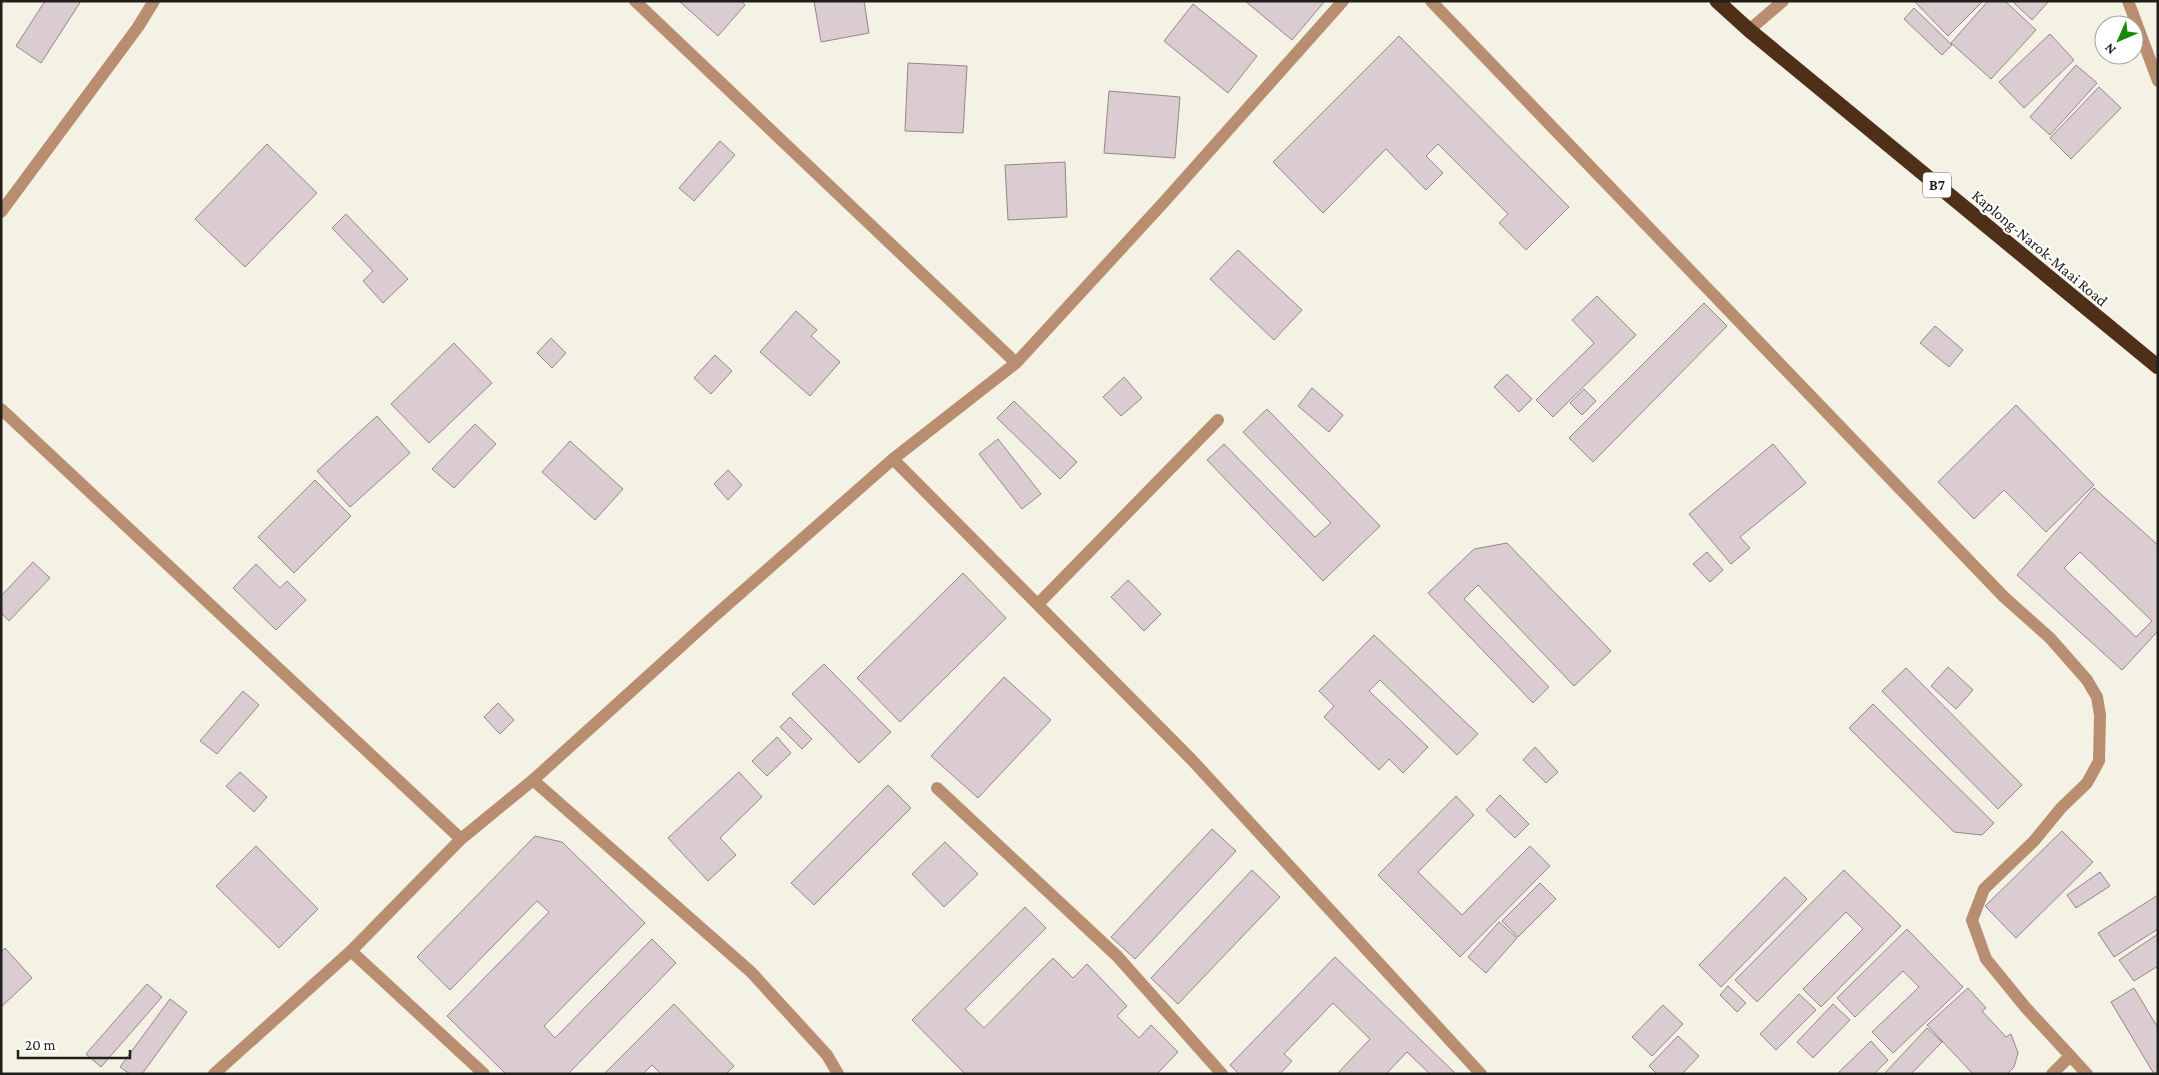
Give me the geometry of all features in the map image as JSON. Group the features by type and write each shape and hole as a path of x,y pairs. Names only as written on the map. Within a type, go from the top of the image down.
{"highway":[{"name":"Kaplong-Narok-Maai Road","path":"1717,1 1749,30 2158,368"}],"street":[{"path":"1,212 138,26 154,1"},
{"path":"635,1 1016,363"},
{"path":"214,1074 350,951 461,839 533,780 710,620 893,459 1016,363 1164,202 1343,1"},
{"path":"1431,1 2004,597 2050,638 2087,680 2097,696 2100,715 2099,761 2087,783 2062,808 2034,841 1984,889 1972,920 1986,959 2026,1008 2087,1074"},
{"path":"1749,30 1783,1"},
{"path":"2128,1 2158,81"},
{"path":"1,408 461,839"},
{"path":"1038,604 1218,420"},
{"path":"893,459 1191,759 1481,1074"},
{"path":"533,780 751,972 827,1055 838,1074"},
{"path":"937,788 1117,956 1222,1074"},
{"path":"350,951 484,1074"},
{"path":"2052,1074 2070,1056"}],"building":[{"path":"45,1 81,1 41,63 16,46"},
{"path":"679,1 741,1 745,5 718,36"},
{"path":"814,1 864,1 869,33 821,42"},
{"path":"1245,1 1325,1 1292,40"},
{"path":"1914,1 1983,1 1948,36"},
{"path":"1988,1 2005,1 2036,30 1991,79 1951,43"},
{"path":"2012,1 2049,1 2032,20"},
{"path":"1193,4 1257,56 1228,93 1164,41"},
{"path":"1914,8 1952,45 1942,55 1904,19"},
{"path":"2050,34 2074,60 2024,108 1999,82"},
{"path":"1399,36 1569,207 1526,250 1499,223 1508,214 1438,144 1426,156 1443,173 1426,190 1386,149 1323,213 1273,162"},
{"path":"908,63 967,66 963,133 905,131"},
{"path":"2076,65 2097,83 2050,135 2030,117"},
{"path":"2099,87 2121,108 2071,159 2050,138"},
{"path":"1109,91 1180,97 1175,158 1104,153"},
{"path":"720,141 735,155 694,201 679,188"},
{"path":"267,144 317,193 245,267 195,219"},
{"path":"1065,162 1067,217 1008,220 1005,165"},
{"path":"346,214 408,279 383,303 363,281 373,271 332,228"},
{"path":"1238,250 1302,310 1274,340 1210,279"},
{"path":"1597,296 1636,335 1553,417 1536,400 1594,343 1572,320"},
{"path":"1704,303 1727,326 1593,462 1569,438"},
{"path":"796,311 817,330 811,336 840,362 810,396 760,352"},
{"path":"1935,326 1963,350 1949,367 1920,343"},
{"path":"551,338 566,353 552,368 537,353"},
{"path":"454,343 492,383 429,443 391,404"},
{"path":"715,355 732,371 711,394 694,378"},
{"path":"1507,374 1532,399 1519,412 1494,387"},
{"path":"1124,377 1142,398 1121,416 1103,397"},
{"path":"1312,388 1343,415 1329,432 1298,406"},
{"path":"1584,389 1596,401 1582,415 1570,403"},
{"path":"1014,401 1077,462 1060,479 997,418"},
{"path":"2016,405 2094,485 2046,532 2004,490 1974,519 1938,482"},
{"path":"1267,409 1380,526 1323,581 1207,460 1224,444 1315,537 1331,523 1243,432"},
{"path":"377,416 410,453 350,507 317,471"},
{"path":"475,424 496,444 454,488 432,469"},
{"path":"998,439 1041,494 1022,509 979,454"},
{"path":"570,441 623,489 595,520 542,472"},
{"path":"1773,444 1806,483 1740,537 1750,548 1731,564 1689,514"},
{"path":"728,470 742,485 728,500 714,484"},
{"path":"315,480 351,516 294,573 258,537"},
{"path":"2094,488 2158,545 2158,631 2122,670 2017,575","holes":["2080,552 2152,621 2136,637 2064,568"]},
{"path":"1507,543 1611,651 1574,686 1478,585 1464,599 1549,687 1533,703 1428,593 1474,549"},
{"path":"1707,552 1723,570 1710,582 1693,564"},
{"path":"33,562 50,578 9,621 1,613 1,596"},
{"path":"256,564 280,588 287,581 306,600 276,630 233,588"},
{"path":"963,573 1006,618 900,722 857,678"},
{"path":"1128,580 1161,614 1144,631 1111,597"},
{"path":"1374,635 1478,734 1457,755 1380,680 1369,691 1428,747 1403,773 1389,759 1379,770 1324,717 1334,706 1319,691"},
{"path":"824,664 891,732 859,763 792,694"},
{"path":"1948,667 1973,690 1956,709 1931,686"},
{"path":"1906,668 2022,785 1998,809 1882,691"},
{"path":"1004,677 1051,720 978,798 931,756"},
{"path":"243,691 259,705 217,754 200,741"},
{"path":"498,703 514,720 500,734 484,717"},
{"path":"1873,704 1994,823 1982,835 1954,832 1849,728"},
{"path":"790,717 812,739 802,749 780,727"},
{"path":"777,737 791,753 767,776 752,761"},
{"path":"1535,747 1558,772 1546,783 1523,760"},
{"path":"240,772 267,797 254,812 226,786"},
{"path":"739,772 762,797 720,838 736,855 708,881 668,838"},
{"path":"888,785 911,808 814,905 791,883"},
{"path":"1500,795 1529,824 1515,838 1486,810"},
{"path":"1456,796 1474,815 1418,872 1462,915 1530,846 1550,866 1460,957 1378,875"},
{"path":"1212,829 1236,851 1135,959 1111,937"},
{"path":"2062,831 2093,862 2016,938 1985,906"},
{"path":"535,836 562,842 645,923 544,1026 555,1038 652,939 676,963 568,1074 506,1074 447,1016 549,912 537,901 450,990 417,957"},
{"path":"945,842 978,874 944,907 912,874"},
{"path":"256,846 318,909 279,948 216,886"},
{"path":"1252,870 1280,897 1178,1004 1151,978"},
{"path":"1844,870 1901,926 1821,1007 1803,989 1863,929 1846,912 1757,1002 1735,980"},
{"path":"2100,872 2110,886 2076,908 2067,895"},
{"path":"1785,877 1807,899 1721,987 1699,965"},
{"path":"1540,883 1556,899 1518,937 1502,921"},
{"path":"2158,895 2158,929 2114,957 2098,933"},
{"path":"1025,907 1046,928 965,1009 984,1028 1053,958 1073,978 1087,964 1127,1006 1117,1016 1139,1038 1151,1025 1178,1052 1157,1074 965,1074 912,1020"},
{"path":"1499,922 1517,938 1486,973 1468,957"},
{"path":"1907,929 1963,987 1893,1053 1872,1032 1919,987 1903,971 1855,1017 1837,998"},
{"path":"2158,934 2158,966 2134,981 2119,960"},
{"path":"5,948 32,978 1,1007 1,952"},
{"path":"1335,957 1456,1074 1430,1074 1407,1052 1386,1074 1337,1074 1370,1039 1333,1003 1284,1054 1292,1061 1280,1074 1239,1074 1230,1065"},
{"path":"147,984 162,997 101,1067 86,1054"},
{"path":"1728,986 1746,1003 1737,1012 1720,995"},
{"path":"1968,988 1986,1008 1982,1011 2006,1037 2011,1034 2018,1053 2014,1067 2007,1074 1973,1074 1927,1025"},
{"path":"2134,988 2158,1028 2158,1074 2154,1074 2111,1002"},
{"path":"1799,994 1816,1010 1776,1050 1760,1034"},
{"path":"170,999 187,1012 142,1074 130,1074 120,1067"},
{"path":"674,1004 734,1066 726,1074 661,1074 652,1065 643,1074 604,1074"},
{"path":"1833,1004 1850,1020 1813,1058 1797,1042"},
{"path":"1663,1005 1683,1024 1652,1056 1632,1037"},
{"path":"1927,1028 1942,1042 1911,1074 1884,1074"},
{"path":"1678,1036 1699,1056 1682,1074 1657,1074 1649,1066"},
{"path":"1871,1041 1888,1060 1874,1074 1837,1074"}]}
